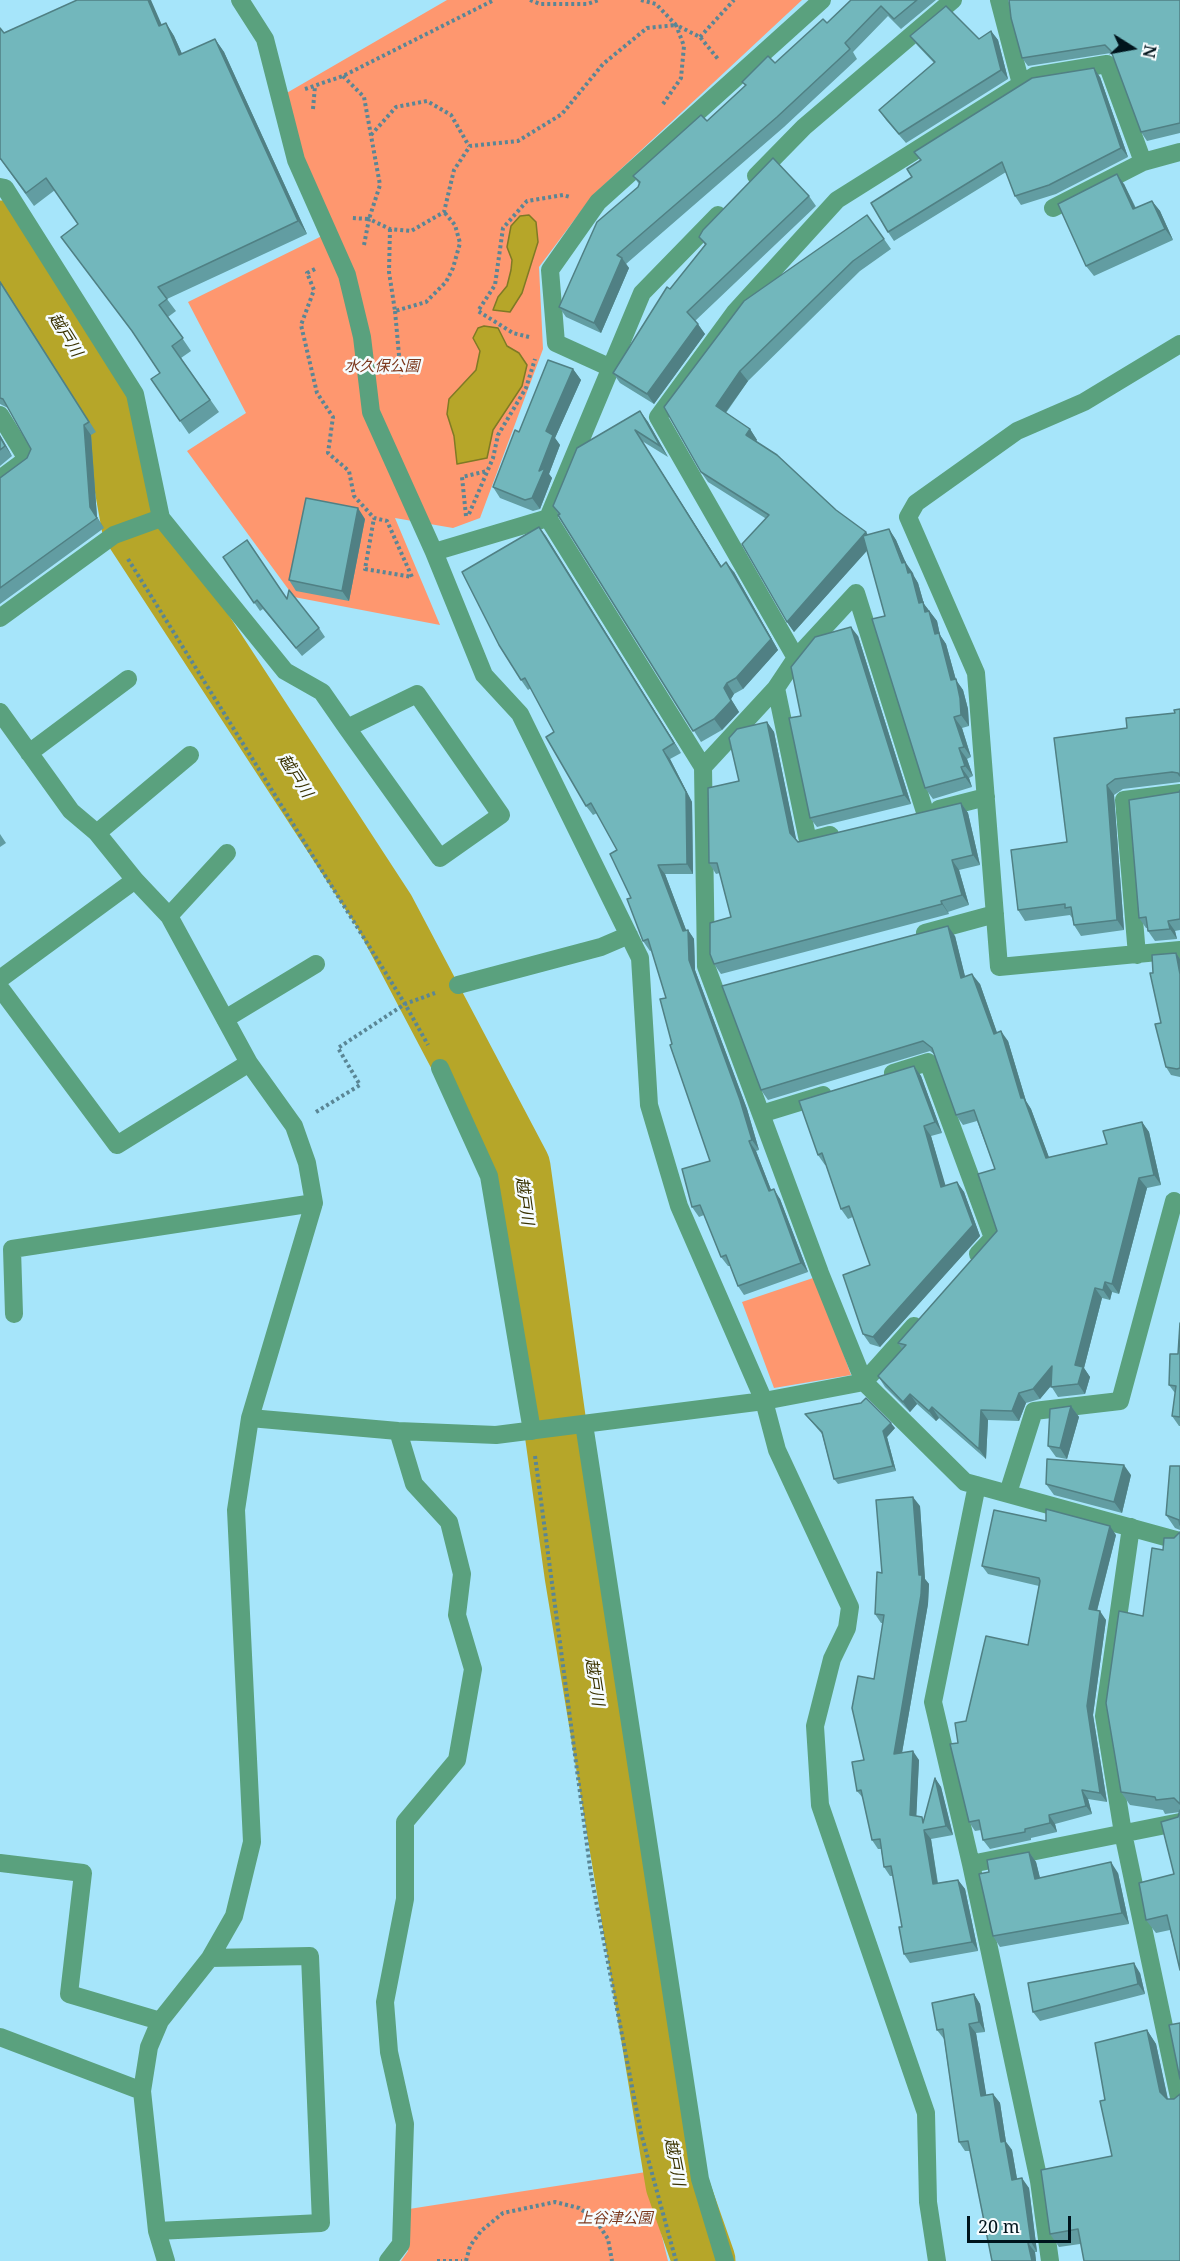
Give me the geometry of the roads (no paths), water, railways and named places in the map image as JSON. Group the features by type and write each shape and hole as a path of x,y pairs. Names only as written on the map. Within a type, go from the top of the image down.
{"street":[{"path":"240,0 265,39 296,160 347,274 362,338 371,412 434,552 484,675 520,714 640,958 649,1105 679,1206 764,1401 777,1450 850,1607 847,1628 832,1659 815,1726 820,1805 926,2113 928,2202 937,2261"},
{"path":"611,368 556,343 550,270 598,202 822,0"},
{"path":"747,185 804,127 954,0"},
{"path":"999,0 1021,84"},
{"path":"796,658 658,417 735,312 837,200 1034,76 1107,64 1143,162"},
{"path":"1053,208 1143,162 1180,152"},
{"path":"0,187 5,188 135,394 155,520 285,671 322,692 347,728 440,858 501,815 417,694 347,728"},
{"path":"548,518 642,293 731,202"},
{"path":"1180,344 1084,402 1017,431 916,503 908,518 976,673 999,967 1180,950"},
{"path":"0,415 27,459 0,479"},
{"path":"434,552 548,518"},
{"path":"548,518 703,767 706,966 820,1273 864,1382 965,1482 1180,1541"},
{"path":"0,618 114,535 155,520"},
{"path":"703,767 776,688 796,658 856,593 925,812"},
{"path":"29,753 128,680"},
{"path":"776,688 808,841 850,830"},
{"path":"0,712 71,811 97,832 135,880 169,916 249,1063 294,1126 307,1163 314,1203 250,1418 236,1510 252,1842 234,1916 210,1958 160,2021 149,2047 142,2091 157,2231 166,2261"},
{"path":"97,832 190,755"},
{"path":"1137,955 1124,800 1180,794"},
{"path":"904,817 986,797"},
{"path":"169,916 227,853"},
{"path":"0,979 135,880"},
{"path":"905,938 995,914"},
{"path":"458,985 601,947 629,935"},
{"path":"225,1018 316,964"},
{"path":"714,988 736,982"},
{"path":"0,988 117,1145 249,1063"},
{"path":"872,1080 928,1062 993,1238 970,1263"},
{"path":"440,1068 489,1176 532,1431"},
{"path":"761,1114 839,1090"},
{"path":"1008,1494 1034,1411 1120,1401 1174,1201"},
{"path":"14,1314 12,1249 314,1203"},
{"path":"250,1418 398,1431 496,1435 764,1401 864,1382 925,1314"},
{"path":"584,1424 700,2179 725,2261"},
{"path":"388,2261 401,2244 405,2124 389,2052 386,2002 405,1899 405,1822 457,1760 473,1669 457,1615 462,1574 449,1522 414,1484 398,1431"},
{"path":"977,1485 933,1702 1040,2181 1050,2261"},
{"path":"1131,1527 1104,1716 1123,1833 1180,2102"},
{"path":"971,1864 1180,1822"},
{"path":"0,1863 83,1872 69,1994 160,2021"},
{"path":"157,2231 321,2223 310,1956 210,1958"},
{"path":"0,2037 142,2091"}],"waterway":[{"name":"越戸川","path":"0,232 6,235 112,410 133,526 384,911 519,1167 576,1575 677,2184 704,2261"}],"park label":[{"name":"水久保公園","path":"382,367"},
{"name":"上谷津公園","path":"615,2219"}]}
